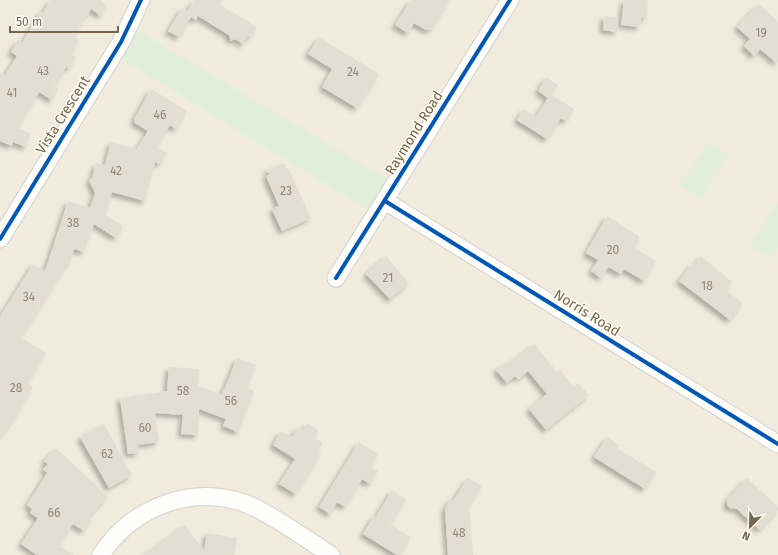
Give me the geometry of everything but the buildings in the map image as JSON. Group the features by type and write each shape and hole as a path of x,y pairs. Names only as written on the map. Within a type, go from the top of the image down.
{"street":[{"name":"Vista Crescent","path":"0,239 121,42 141,0"},
{"name":"Raymond Road","path":"336,278 510,0"},
{"name":"Norris Road","path":"385,201 778,444"},
{"path":"101,555 108,544 121,530 143,513 161,504 196,497 233,500 255,508 331,555"}],"shaded area":[{"path":"0,0 778,0 778,555 0,555"}],"green space":[{"path":"129,25 396,184 376,215 113,54"},
{"path":"708,142 728,154 701,198 681,186"},
{"path":"778,202 778,247 771,259 750,246"}],"cycle path":[{"path":"0,239 121,42 141,0"},
{"path":"336,278 510,0"},
{"path":"385,201 778,444"}]}
